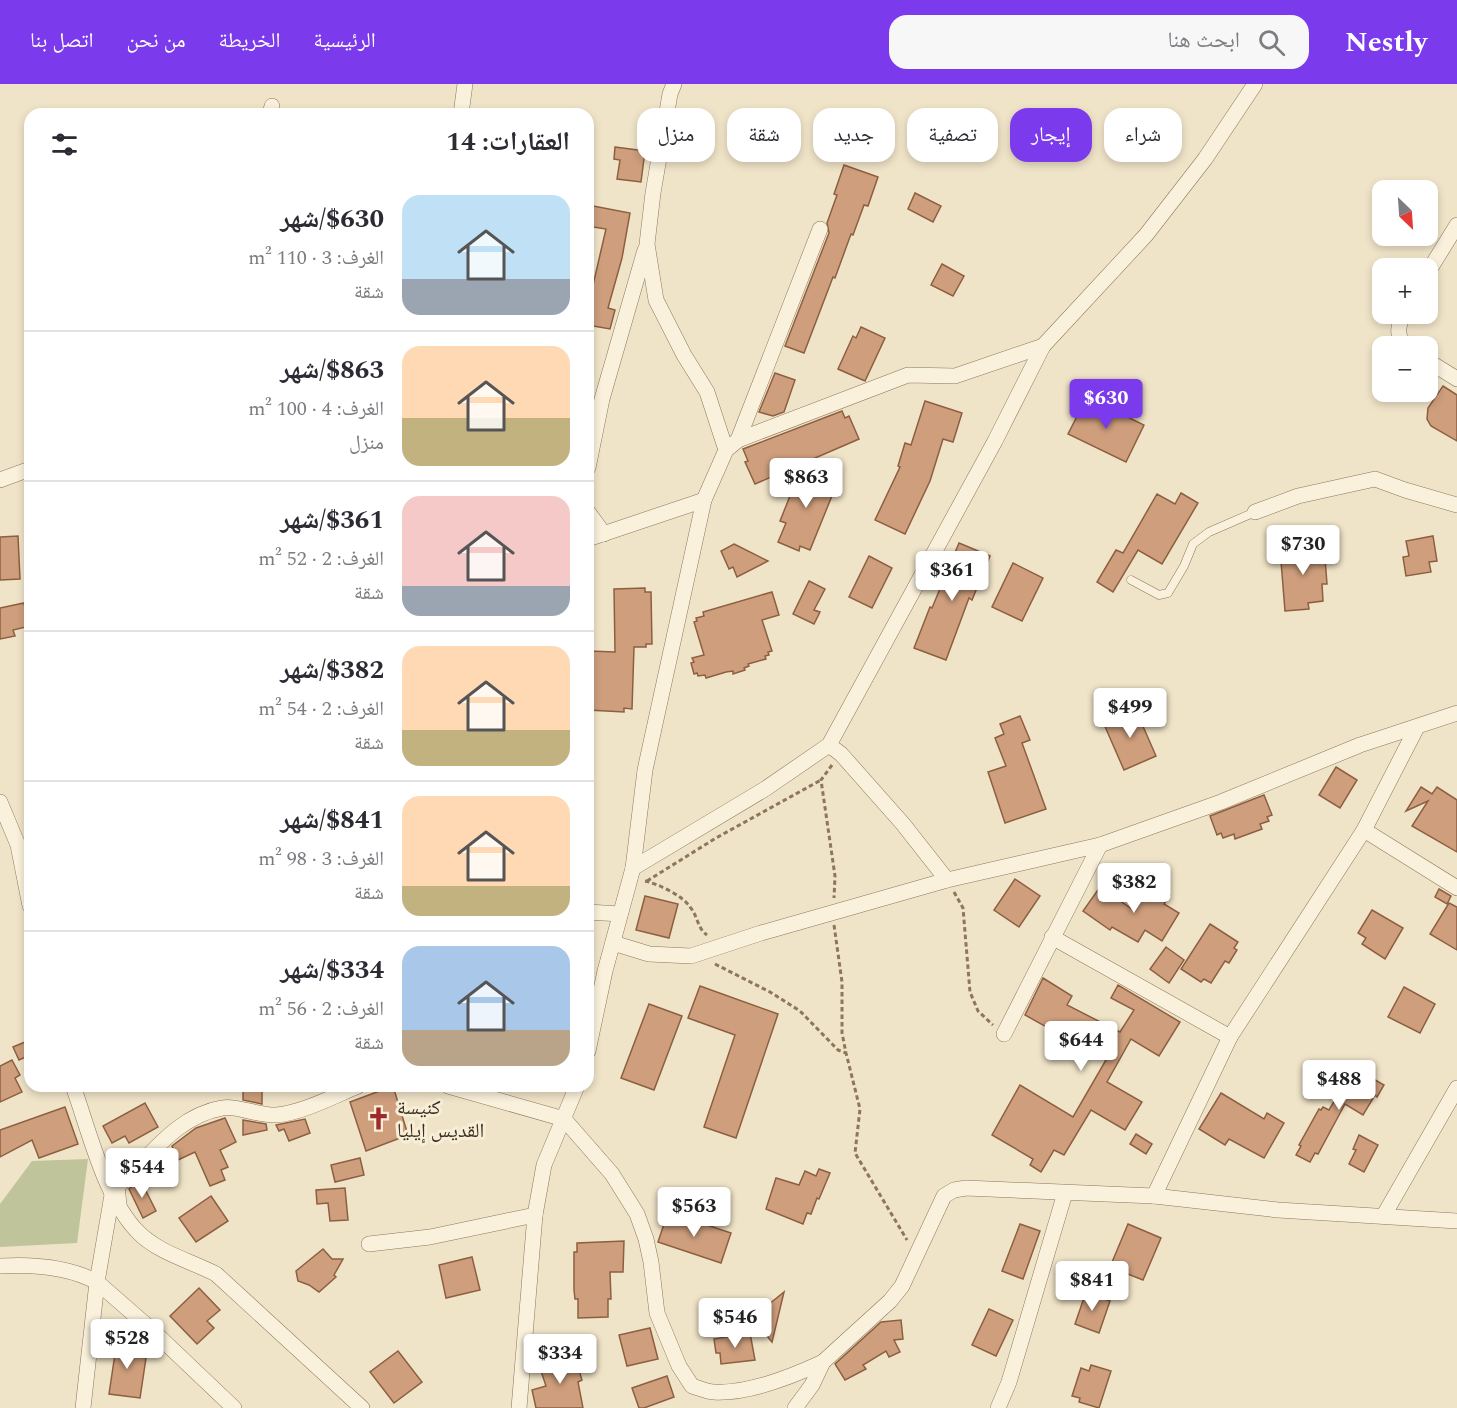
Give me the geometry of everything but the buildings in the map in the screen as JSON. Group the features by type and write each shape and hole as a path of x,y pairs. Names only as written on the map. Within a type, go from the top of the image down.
{"street":[{"path":"462,108 465,84"},
{"path":"594,438 602,399 647,244 655,182 670,94 674,84"},
{"path":"633,868 835,750 1043,346 1146,235 1205,159 1256,84"},
{"path":"1437,258 1457,225"},
{"path":"594,1025 633,868 645,770 704,500 732,445 820,229"},
{"path":"647,244 656,300 684,355 707,392 732,445"},
{"path":"732,445 908,375 955,376 1043,346"},
{"path":"1438,367 1457,379"},
{"path":"0,480 24,471"},
{"path":"1255,512 1298,496 1375,479 1457,505"},
{"path":"594,538 704,500"},
{"path":"594,520 604,534"},
{"path":"613,943 649,954 691,956 947,880 1100,845 1221,802 1360,745 1457,713"},
{"path":"1154,1196 1230,1037 1364,830 1417,727"},
{"path":"835,750 903,824 947,880"},
{"path":"0,802 24,844"},
{"path":"1364,830 1457,888"},
{"path":"1004,1034 1100,845"},
{"path":"594,912 620,914"},
{"path":"1052,937 1230,1037"},
{"path":"1384,1215 1457,1088"},
{"path":"75,1092 115,1199 138,1233 170,1253 216,1274 362,1408"},
{"path":"84,1408 96,1282 117,1187 173,1130 197,1116 230,1107 277,1115 307,1107 343,1092"},
{"path":"469,1092 564,1119 612,1174 637,1214 646,1239 657,1312 679,1366 692,1386 712,1392 728,1392 789,1377 823,1362 890,1301 902,1287 944,1196 954,1190 980,1188 1154,1196 1278,1210 1457,1221"},
{"path":"519,1408 535,1215 544,1165 551,1144 564,1119 570,1092"},
{"path":"998,1408 1009,1382 1065,1193"},
{"path":"369,1244 430,1237 535,1215"},
{"path":"0,1266 62,1269 96,1282 153,1331 234,1408"},
{"path":"795,1408 812,1385 823,1362"}],"lane":[{"path":"1131,580 1159,595 1168,594 1193,544 1209,532 1255,512"}],"path":[{"path":"835,750 821,780 835,876 833,914 842,982 842,1033 860,1109 855,1153 917,1256"},
{"path":"627,887 647,881 716,838 821,780"},
{"path":"947,880 963,908 970,992 978,1011 1004,1034"},
{"path":"647,881 674,894 690,906 701,931 724,945"},
{"path":"691,956 720,966 770,992 800,1011 838,1050 846,1053"}],"green space":[{"path":"88,1159 77,1243 0,1247 0,1204 32,1161"}],"place":[{"name":"كنيسة القديس إيليا","path":"379,1118"}]}
